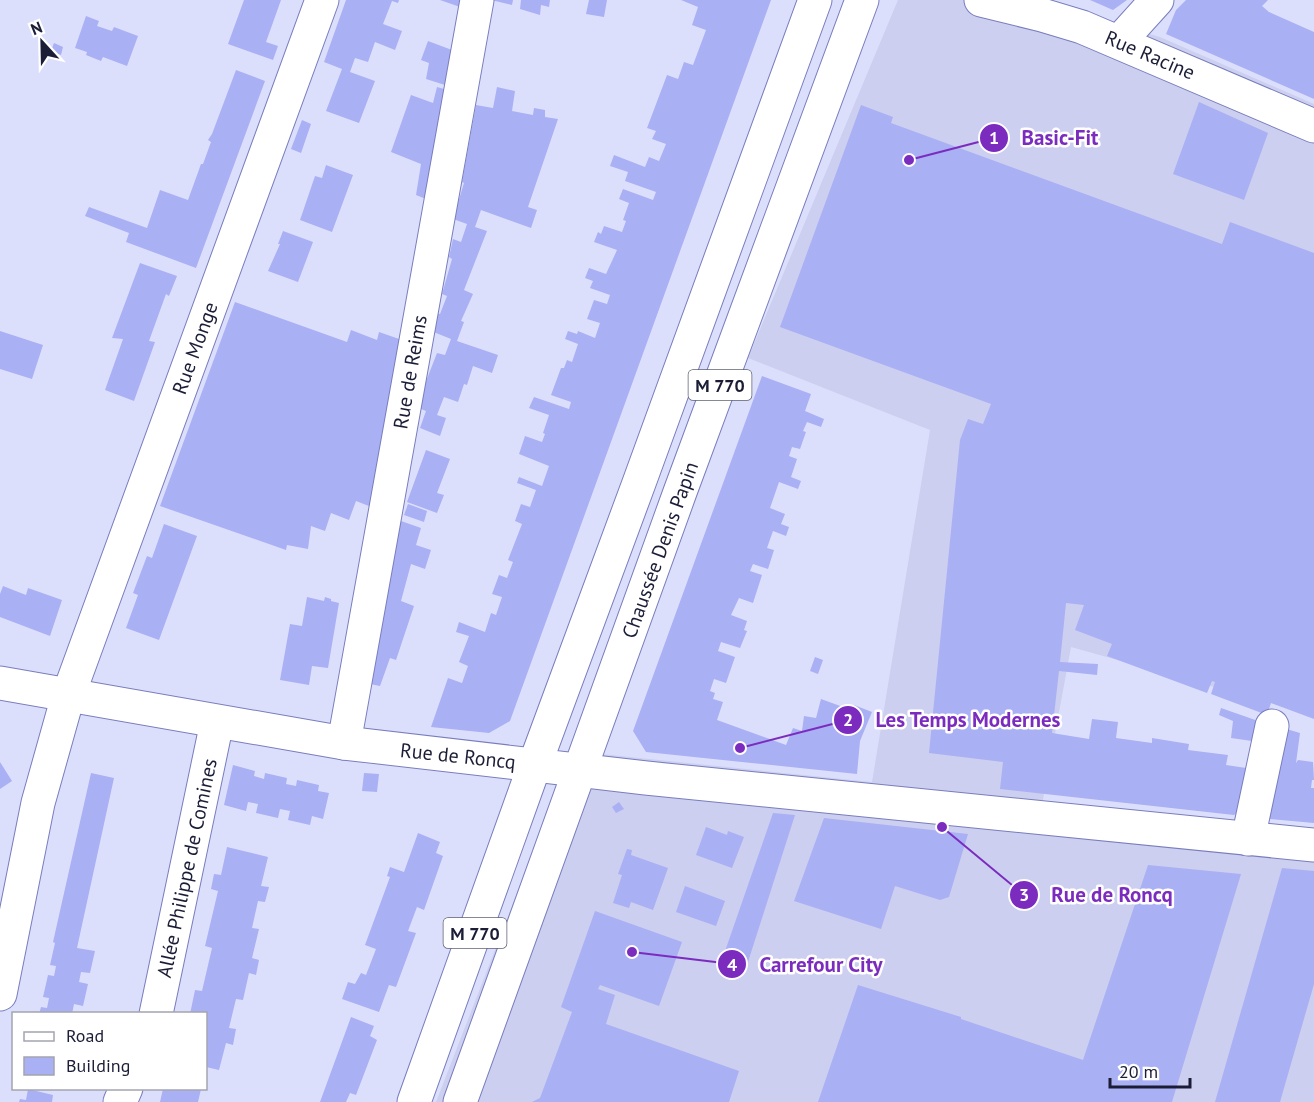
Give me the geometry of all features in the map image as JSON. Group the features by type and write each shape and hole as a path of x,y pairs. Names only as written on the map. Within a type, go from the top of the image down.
{"street":[{"name":"Rue Monge","path":"0,994 38,803 68,696 322,0"},
{"name":"Rue de Reims","path":"344,743 477,0"},
{"name":"M 770","path":"414,1102 535,764 815,0"},
{"name":"Chaussée Denis Papin","path":"460,1102 680,492 862,0"},
{"name":"Rue Racine","path":"981,0 1063,20 1314,126"},
{"path":"1119,42 1157,0"},
{"name":"Rue de Roncq","path":"0,683 344,743 581,771 1314,845"},
{"name":"Allée Philippe de Comines","path":"156,1012 217,722"},
{"path":"1248,839 1272,726"}],"shaded area":[{"path":"898,0 1034,0 1160,37 1314,104 1314,715 1071,647 1038,827 1314,858 1314,1102 436,1102 572,751 872,782 930,430 748,358"}],"building":[{"path":"244,0 281,0 266,42 278,46 273,60 228,44"},
{"path":"346,0 399,0 398,3 392,1 383,24 402,31 395,50 375,42 368,62 355,58 350,72 375,81 359,123 326,111 342,69 324,62"},
{"path":"440,0 462,0 460,7"},
{"path":"491,0 513,0 512,5"},
{"path":"521,0 550,0 549,7 541,5 540,15 520,9"},
{"path":"589,0 607,0 604,17 586,14"},
{"path":"681,0 771,0 510,721 489,733 431,727 448,678 462,683 468,666 459,662 469,636 456,632 459,622 485,632 491,613 496,615 502,597 492,594 499,575 507,578 513,562 508,560 522,524 515,521 521,504 530,507 536,490 517,483 519,477 542,486 549,466 519,454 525,436 542,442 545,434 543,433 549,415 529,408 534,397 569,409 571,402 551,395 561,368 564,368 567,360 572,362 578,344 565,339 568,331 577,334 578,331 595,338 600,323 587,319 594,300 607,304 610,295 590,288 593,281 585,278 589,268 606,274 617,250 594,242 598,232 601,234 604,226 622,232 626,221 623,220 629,203 619,199 623,189 653,200 656,192 625,181 628,172 610,166 614,155 645,167 649,157 659,161 666,144 652,139 656,131 647,128 667,75 678,79 684,62 693,65 706,30 692,25 698,7"},
{"path":"1090,0 1127,0 1113,10"},
{"path":"1186,0 1268,0 1262,6 1269,12 1314,32 1314,99 1166,34 1176,10"},
{"path":"86,16 99,21 97,26 112,31 114,27 138,36 127,66 103,57 101,61 75,48"},
{"path":"428,41 452,50 445,85 426,79 429,63 421,60"},
{"path":"54,43 63,47 61,55 51,51"},
{"path":"236,70 265,81 196,268 126,242 129,233 85,216 89,207 147,228 160,190 188,200 211,142 208,140"},
{"path":"437,87 444,89 426,199 416,195 421,164 391,152 411,95 433,103"},
{"path":"497,87 515,91 512,111 533,115 534,108 545,110 545,117 558,119 528,207 537,210 531,228 481,210 475,227 487,231 464,290 473,294 461,321 464,322 457,341 498,355 492,373 473,366 458,402 444,397 437,415 446,418 440,436 420,428 426,411 416,407 437,353 445,355 451,339 431,331 437,313 440,314 447,296 442,294 452,259 449,257 453,239 461,242 467,224 453,219 464,183 462,182 476,105 493,108"},
{"path":"1199,102 1268,133 1244,200 1173,174"},
{"path":"861,105 893,117 891,123 1222,244 1230,222 1314,253 1314,719 1271,703 1267,715 1211,694 1215,682 1212,681 1207,693 1107,656 1112,644 1075,630 1084,605 1066,603 1060,662 1098,664 1097,675 1059,671 1052,733 1089,739 1092,719 1118,722 1116,738 1152,743 1152,738 1189,744 1188,750 1228,755 1226,765 1253,769 1241,810 1234,815 1000,789 1003,762 929,753 960,440 968,419 983,424 991,404 780,327"},
{"path":"302,120 311,124 301,153 291,149"},
{"path":"326,165 353,175 332,232 300,220 315,176 322,178"},
{"path":"283,231 313,242 298,282 268,271"},
{"path":"140,263 177,276 169,296 166,294 149,341 155,342 134,401 105,390 123,339 112,338"},
{"path":"235,302 347,342 351,330 377,340 379,332 402,340 374,508 356,501 349,520 331,513 325,531 311,526 308,549 287,545 286,550 160,506"},
{"path":"0,331 43,345 32,379 0,369"},
{"path":"762,376 811,394 805,411 824,419 821,427 807,422 800,449 792,447 789,456 797,459 791,477 801,481 798,489 779,482 770,508 785,514 781,524 789,527 786,536 773,531 767,548 774,550 768,569 753,564 750,571 762,575 753,603 739,598 731,615 747,621 744,630 747,631 740,648 721,642 718,651 735,657 726,683 714,679 710,691 715,693 713,699 723,702 717,720 786,745 793,728 802,731 804,716 816,718 821,699 843,707 838,720 848,721 854,705 872,712 860,741 857,774 646,752 633,731"},
{"path":"426,450 450,459 437,493 444,495 437,513 407,502"},
{"path":"408,504 427,511 424,522 404,515"},
{"path":"401,521 421,528 416,545 431,550 425,569 411,564 401,601 414,606 396,660 390,658 380,686 370,684 383,574"},
{"path":"164,524 197,536 159,640 126,628 138,595 133,593 147,556 152,558"},
{"path":"3,586 26,595 28,588 62,600 50,636 0,617 0,594"},
{"path":"307,597 324,601 325,597 339,603 328,668 312,666 309,685 280,680 290,624 302,626"},
{"path":"815,657 823,660 818,674 810,671"},
{"path":"1221,708 1261,722 1259,742 1231,738 1233,721 1219,715"},
{"path":"1283,728 1300,733 1296,763 1298,760 1313,762 1314,780 1312,780 1311,788 1314,788 1314,823 1269,819"},
{"path":"0,762 12,781 0,789"},
{"path":"233,765 255,771 254,776 264,779 265,773 287,778 286,784 296,786 297,780 319,785 318,791 329,793 323,819 312,816 310,825 288,820 290,811 280,809 278,818 256,813 258,804 248,802 246,811 224,805"},
{"path":"91,773 114,778 77,948 95,951 90,973 81,972 79,982 88,984 83,1006 74,1004 72,1012 40,1012 41,1007 47,1008 49,998 43,997 48,975 54,976 56,966 50,965 55,943 53,942"},
{"path":"364,773 379,774 377,792 362,791"},
{"path":"619,802 624,809 616,813 612,807"},
{"path":"773,813 795,815 747,965 723,957"},
{"path":"824,818 968,834 949,897 940,900 895,886 881,929 794,901"},
{"path":"706,827 727,835 728,831 744,837 732,868 696,855"},
{"path":"418,833 440,842 436,853 443,856 424,910 417,907 408,931 416,933 396,987 389,985 379,1012 342,999 348,982 355,984 361,973 366,975 376,949 365,945 390,877 387,876 390,867 404,872"},
{"path":"227,847 268,857 261,886 269,887 265,902 258,901 252,928 259,929 252,958 259,960 256,975 249,973 243,1000 236,999 229,1028 236,1029 233,1045 226,1043 219,1070 207,1067 207,1012 190,1012 195,990 202,991 212,948 205,946 218,891 211,889 214,874 221,875"},
{"path":"627,849 632,850 631,855 668,868 653,910 631,902 629,908 613,903 622,875 618,874"},
{"path":"1148,865 1241,874 1172,1102 818,1102 858,985 961,1017 961,1019 1083,1060"},
{"path":"1282,868 1314,871 1314,984 1280,1102 1215,1102"},
{"path":"685,886 725,901 716,926 676,912"},
{"path":"595,911 682,942 659,1006 600,985 598,989 615,995 606,1024 739,1071 729,1102 532,1102 540,1098 572,1012 561,1007"},
{"path":"351,1017 374,1026 370,1036 377,1040 356,1095 350,1093 346,1102 320,1102"},
{"path":"28,1090 53,1095 52,1102 19,1102 20,1099 26,1100"},
{"path":"163,1090 201,1090 198,1102 160,1102"}],"place":[{"name":"Basic-Fit","path":"909,160"},
{"name":"Les Temps Modernes","path":"740,748"},
{"name":"Rue de Roncq","path":"942,827"},
{"name":"Carrefour City","path":"632,952"}]}
